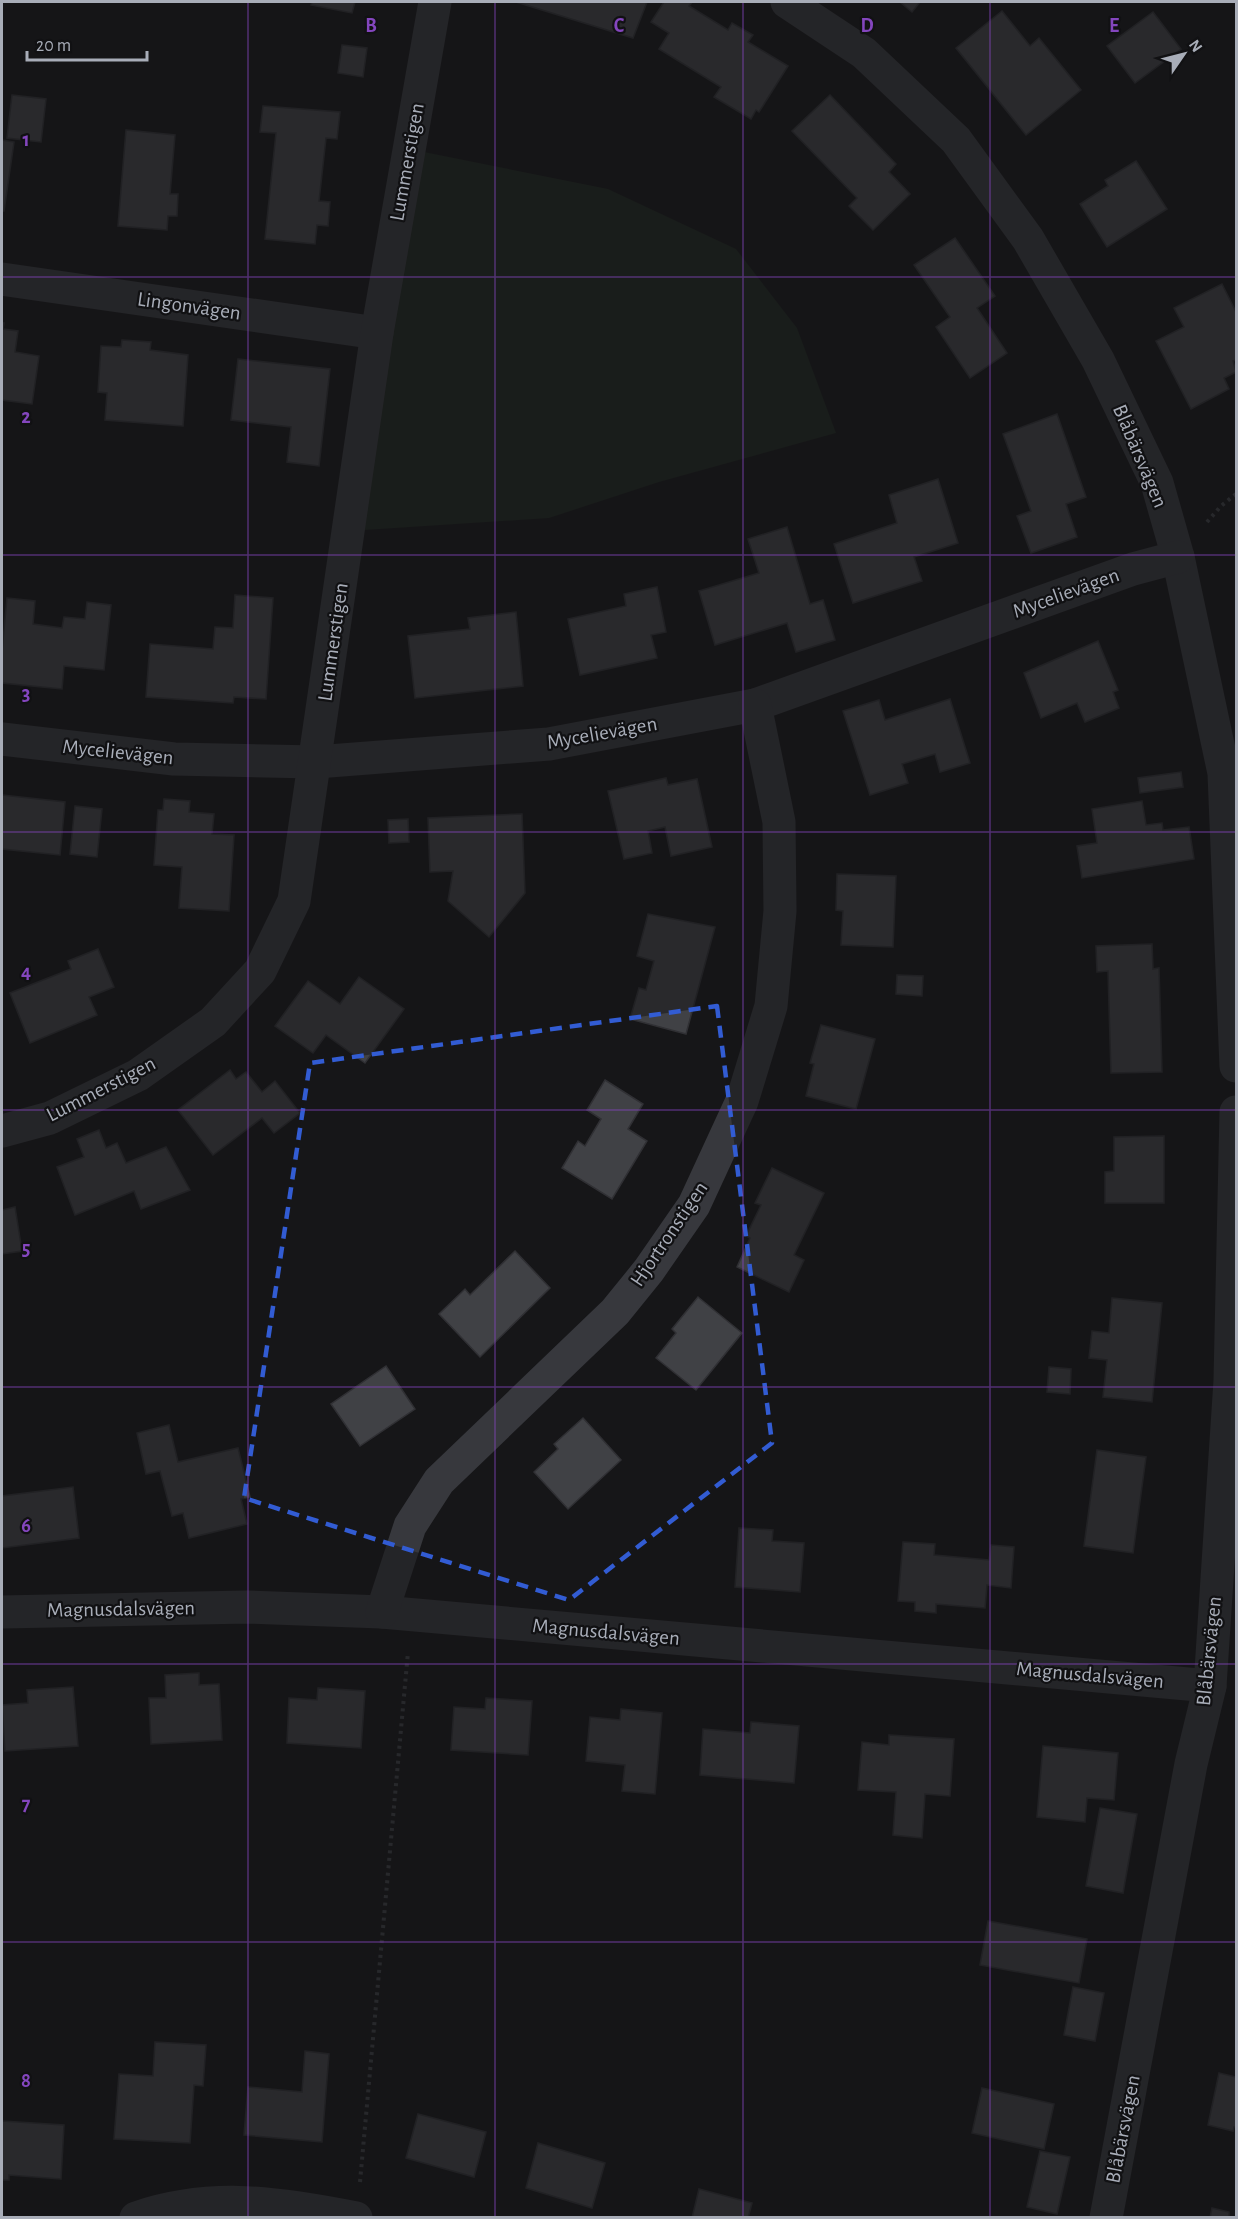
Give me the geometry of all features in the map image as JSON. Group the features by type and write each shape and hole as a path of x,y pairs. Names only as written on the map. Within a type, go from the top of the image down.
{"street":[{"name":"Lummerstigen","path":"2,1131 50,1118 138,1075 213,1022 260,971 294,901 377,333 435,2"},
{"name":"Blåbärsvägen","path":"787,2 864,53 956,140 1028,239 1098,360 1156,483 1178,557 1224,773 1236,1066"},
{"name":"Lingonvägen","path":"2,279 377,333"},
{"name":"Mycelievägen","path":"2,740 174,759 316,762 549,744 755,705 1132,569 1178,557"},
{"name":"Hjortronstigen","path":"397,1614 410,1526 426,1499 439,1481 615,1312 649,1270 694,1205 742,1101 771,1006 780,911 779,822 755,705"},
{"name":"Blåbärsvägen","path":"1106,2217 1191,1764 1210,1686 1230,1380 1236,1112"},
{"name":"Magnusdalsvägen","path":"2,1612 247,1607 397,1614 1210,1686"},
{"path":"136,2217 169,2206 221,2201 357,2206"}],"path":[{"path":"357,2206 397,1614"}],"highlighted area":[{"path":"717,1006 772,1443 569,1600 244,1498 310,1063"}],"shaded area":[{"path":"409,149 608,189 736,249 797,328 836,433 659,482 549,518 349,531"}],"building":[{"path":"312,2 355,2 352,13 311,5"},
{"path":"516,2 647,2 633,38"},
{"path":"664,2 692,2 689,6 728,30 732,23 753,35 748,42 788,66 759,112 756,110 751,119 714,97 721,87 659,49 669,33 651,22"},
{"path":"900,2 920,2 912,12"},
{"path":"1002,11 1030,46 1039,38 1081,90 1026,135 956,48"},
{"path":"1153,12 1181,49 1135,83 1107,46"},
{"path":"342,45 367,48 363,77 338,73"},
{"path":"12,95 46,99 41,142 7,138"},
{"path":"830,95 896,164 889,172 910,194 873,230 849,206 857,198 792,131"},
{"path":"263,106 340,112 337,139 326,138 319,201 330,202 328,226 317,225 315,244 265,239 276,133 260,132"},
{"path":"126,130 175,135 170,194 178,194 177,216 168,216 167,230 118,226"},
{"path":"2,140 14,142 4,211 2,211"},
{"path":"1136,161 1167,209 1107,247 1080,204 1108,186 1105,180"},
{"path":"955,238 995,296 977,308 1007,353 970,378 936,327 950,317 914,265"},
{"path":"1222,284 1236,312 1236,360 1233,361 1236,372 1224,378 1229,389 1191,409 1156,341 1184,327 1174,308"},
{"path":"2,323 4,323 3,329 18,331 15,352 39,356 32,404 2,400"},
{"path":"122,340 151,342 150,350 188,355 183,426 105,420 107,393 98,392 101,346 121,347"},
{"path":"238,359 330,369 319,466 287,462 291,427 231,420"},
{"path":"1057,414 1086,497 1066,504 1077,537 1031,553 1017,516 1031,511 1003,434"},
{"path":"938,479 958,543 914,557 922,581 853,603 834,544 897,523 889,495"},
{"path":"787,527 810,604 823,600 835,640 796,652 787,623 715,645 699,591 759,573 748,539"},
{"path":"657,587 666,632 651,635 657,658 580,675 568,619 626,606 624,594"},
{"path":"235,595 273,598 266,699 234,697 233,703 146,697 150,644 213,649 215,627 233,628"},
{"path":"7,598 35,601 33,624 62,628 64,617 85,619 87,602 111,605 104,670 64,666 62,689 2,683 2,651"},
{"path":"516,612 523,686 415,698 408,636 470,629 468,618"},
{"path":"1098,641 1118,690 1113,692 1119,708 1085,722 1077,703 1041,718 1024,673"},
{"path":"950,699 970,763 940,772 935,754 902,764 908,783 870,795 843,711 879,700 885,720"},
{"path":"1181,772 1183,787 1140,793 1138,778"},
{"path":"666,778 668,785 697,779 712,847 671,856 665,827 648,831 652,853 624,859 608,791"},
{"path":"2,795 65,802 60,855 2,849"},
{"path":"164,799 190,801 189,812 214,814 212,834 234,835 229,911 179,908 182,867 154,865 158,810 163,810"},
{"path":"1142,801 1146,825 1162,823 1163,830 1189,827 1194,859 1082,878 1077,846 1097,843 1092,809"},
{"path":"75,806 102,809 97,857 70,854"},
{"path":"522,814 525,893 489,937 448,901 453,871 430,872 428,818"},
{"path":"408,819 409,842 389,843 388,820"},
{"path":"837,874 896,876 893,947 841,945 843,911 836,910"},
{"path":"648,914 715,927 686,1034 630,1019 639,988 646,990 654,961 637,956"},
{"path":"1152,944 1153,969 1159,968 1162,1072 1111,1073 1108,971 1097,972 1096,946"},
{"path":"98,949 114,987 89,997 97,1015 30,1043 10,993 71,969 68,961"},
{"path":"897,975 923,976 922,996 896,994"},
{"path":"359,977 404,1009 365,1063 326,1035 313,1053 275,1026 308,981 340,1004"},
{"path":"821,1025 875,1039 856,1109 806,1096 814,1064 810,1063"},
{"path":"230,1070 236,1079 246,1072 262,1092 275,1081 300,1113 274,1133 262,1118 213,1155 178,1110"},
{"path":"605,1080 643,1104 628,1129 647,1141 612,1199 562,1168 578,1141 585,1146 601,1119 587,1110"},
{"path":"99,1130 106,1148 117,1143 126,1163 166,1147 190,1190 141,1209 134,1191 75,1215 57,1167 84,1157 77,1139"},
{"path":"1164,1136 1164,1203 1105,1203 1105,1172 1114,1171 1114,1137"},
{"path":"772,1168 824,1193 794,1255 804,1260 789,1292 737,1267 750,1238 746,1236 761,1205 755,1203"},
{"path":"15,1207 22,1251 2,1254 2,1210"},
{"path":"515,1251 550,1288 480,1357 439,1314 465,1289 470,1295"},
{"path":"698,1297 742,1333 696,1390 656,1358 676,1333 672,1329"},
{"path":"1112,1298 1162,1303 1152,1402 1103,1397 1107,1360 1089,1358 1092,1331 1109,1333"},
{"path":"386,1366 415,1409 360,1446 331,1404"},
{"path":"1049,1367 1071,1369 1070,1394 1047,1392"},
{"path":"583,1418 621,1460 568,1509 534,1472 558,1449 554,1444"},
{"path":"169,1425 178,1462 238,1448 250,1497 241,1499 247,1524 189,1538 183,1513 172,1516 160,1471 146,1474 137,1433"},
{"path":"1097,1450 1146,1457 1133,1553 1084,1546"},
{"path":"73,1487 79,1538 2,1548 2,1496"},
{"path":"739,1528 773,1530 772,1541 804,1543 800,1592 735,1587"},
{"path":"903,1542 935,1544 934,1555 989,1560 991,1545 1014,1547 1011,1588 987,1585 985,1608 936,1604 936,1613 915,1611 915,1602 898,1601"},
{"path":"199,1673 199,1685 219,1684 222,1740 151,1744 149,1698 166,1698 165,1675"},
{"path":"73,1687 78,1746 5,1751 2,1705 28,1703 27,1690"},
{"path":"318,1688 365,1691 361,1748 287,1743 289,1698 317,1700"},
{"path":"486,1698 532,1701 528,1755 451,1750 454,1707 485,1709"},
{"path":"621,1709 662,1713 655,1794 622,1791 625,1765 586,1761 590,1717 620,1720"},
{"path":"751,1722 799,1726 794,1783 700,1775 703,1729 750,1733"},
{"path":"889,1735 954,1739 950,1796 925,1794 922,1838 893,1835 896,1792 858,1790 862,1742 889,1745"},
{"path":"1043,1746 1118,1753 1114,1800 1087,1798 1085,1822 1037,1817"},
{"path":"1100,1808 1137,1814 1123,1893 1086,1886"},
{"path":"988,1921 1087,1939 1079,1983 980,1965"},
{"path":"1073,1987 1104,1993 1095,2041 1064,2035"},
{"path":"155,2042 206,2045 203,2086 194,2085 190,2143 114,2139 119,2074 153,2076"},
{"path":"305,2051 329,2054 322,2142 244,2135 248,2087 302,2092"},
{"path":"1219,2073 1236,2077 1236,2127 1233,2131 1208,2125"},
{"path":"982,2088 1054,2104 1044,2149 972,2133"},
{"path":"418,2114 486,2132 474,2177 406,2158"},
{"path":"2,2121 64,2125 61,2179 9,2175 9,2180 2,2180"},
{"path":"538,2143 605,2163 592,2208 526,2188"},
{"path":"1040,2151 1070,2157 1057,2214 1027,2207"},
{"path":"699,2189 752,2203 748,2218 692,2218"},
{"path":"1212,2208 1229,2212 1229,2218 1210,2218"}]}
